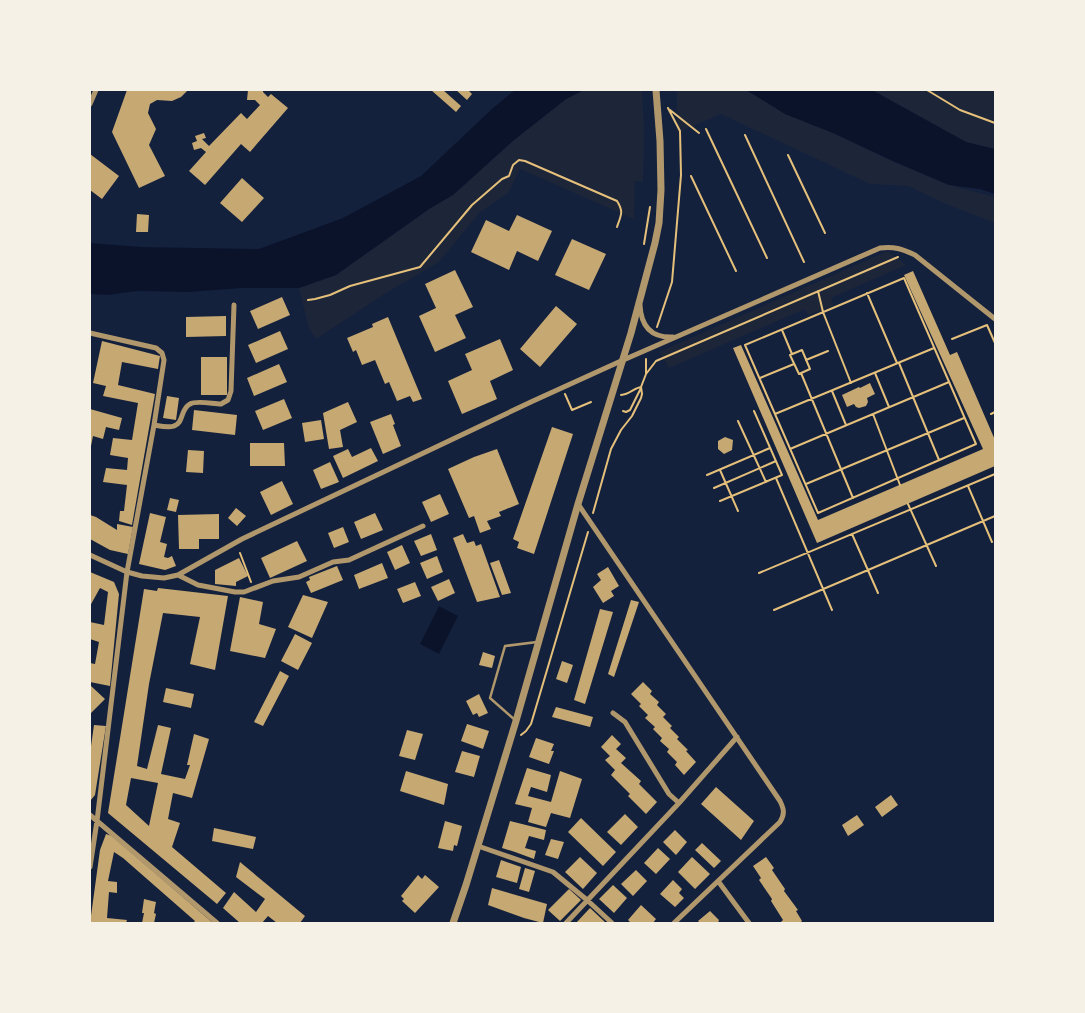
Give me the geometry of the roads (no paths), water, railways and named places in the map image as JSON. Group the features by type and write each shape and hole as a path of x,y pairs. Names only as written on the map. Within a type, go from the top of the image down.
{"street":[{"path":"90,104 96,90"},
{"path":"453,923 516,721 578,504 640,300 655,243 659,223 661,190 656,90"},
{"path":"90,555 127,572 142,576 169,578 178,575 258,531 562,388 880,248 890,246 901,248 915,255 995,319"},
{"path":"640,300 640,314 647,328 661,336 679,336"},
{"path":"154,425 171,426 177,424 181,420 186,407 190,404 221,404 228,400 231,391 234,305"},
{"path":"90,333 154,348 162,353 164,362 127,572 90,867"},
{"path":"578,504 784,808 784,816 780,822 674,923"},
{"path":"178,575 208,588 239,592 273,581 305,575 333,562 349,560 423,526"},
{"path":"613,713 624,722 669,794 679,803"},
{"path":"566,923 679,803 737,738"},
{"path":"90,815 217,923"},
{"path":"478,846 553,872 612,923"},
{"path":"718,881 749,923"},
{"path":"458,923 466,885"}],"lane":[{"path":"516,721 490,698 505,646 539,642"}]}
